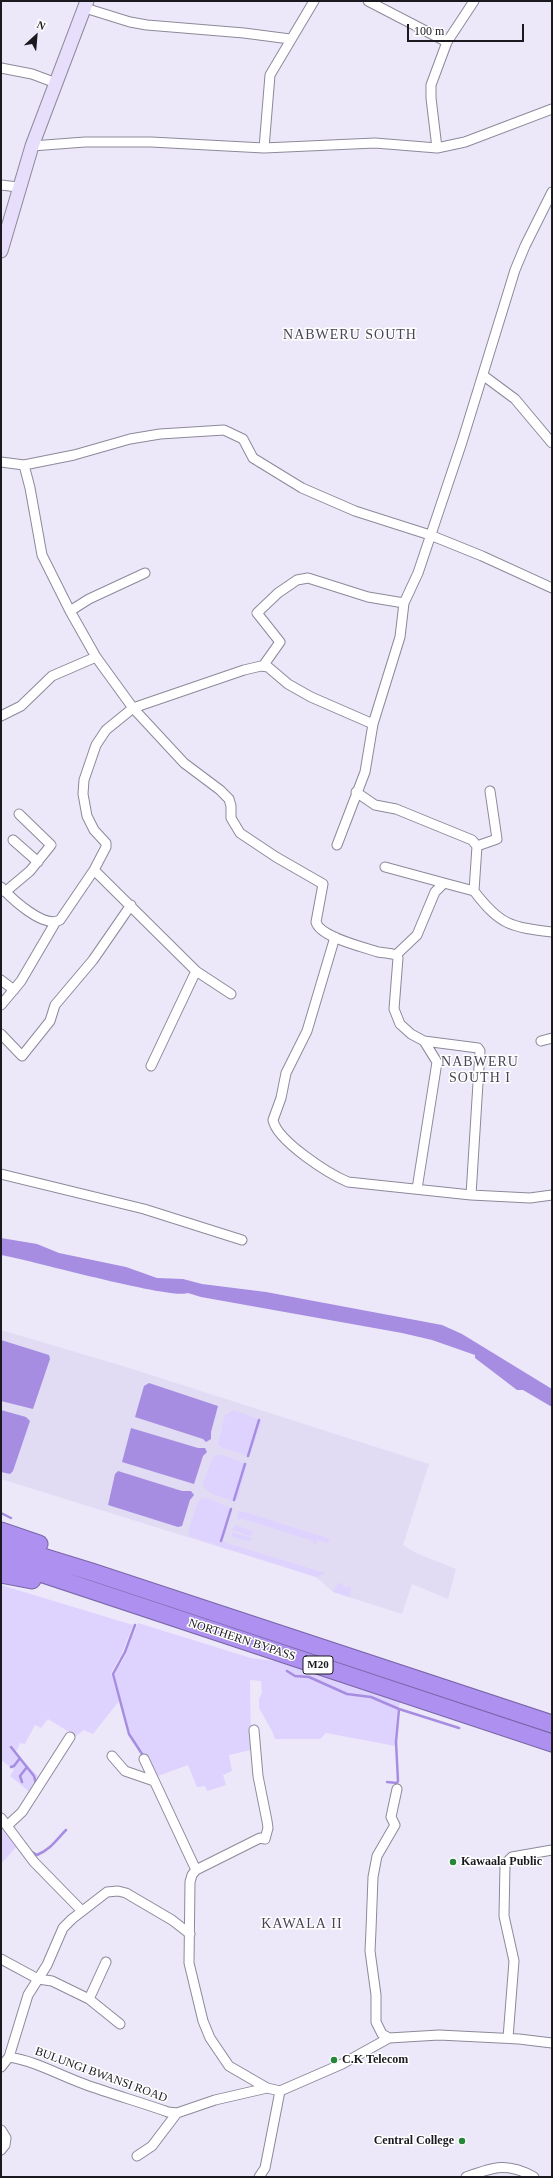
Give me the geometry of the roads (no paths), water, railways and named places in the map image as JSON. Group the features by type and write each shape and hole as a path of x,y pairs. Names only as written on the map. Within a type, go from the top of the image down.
{"highway":[{"path":"1,1531 38,1543 92,1572"},
{"name":"NORTHERN BYPASS","path":"1,1544 92,1572 552,1724"},
{"name":"NORTHERN BYPASS","path":"1,1560 552,1743"},
{"path":"1,1574 84,1588"}],"street":[{"path":"264,148 270,75 290,39 314,1"},
{"path":"368,1 447,42"},
{"path":"437,148 431,98 431,85 447,42 474,1"},
{"path":"1,251 18,187 32,146 86,4 130,22 146,25 244,33 290,39"},
{"path":"1,68 32,74 56,83"},
{"path":"32,146 85,142 151,142 264,148 375,143 437,148 465,142 552,109"},
{"path":"1,185 18,187"},
{"path":"337,845 356,792 365,772 373,724 400,637 404,602 418,573 484,376 515,270 524,246 552,192"},
{"path":"484,376 515,400 552,443"},
{"path":"1,462 24,466 74,455 130,439 160,434 224,430 243,439 253,458 302,488 355,511 430,535 482,556 552,588"},
{"path":"24,466 30,488 37,536 42,555 70,611 96,657 133,708 184,763 220,790 229,799 231,806 231,818 240,832 276,857 323,884 316,922 318,927 335,937 379,952 396,956"},
{"path":"70,611 89,598 145,573"},
{"path":"263,666 280,642 257,613 278,593 297,580 308,578 368,597 404,602"},
{"path":"1,716 21,706 52,676 96,657"},
{"path":"1,1005 14,990 55,923 60,920 94,870 106,847 106,843 94,830 87,816 83,794 84,780 96,745 106,730 133,708 244,670 263,666 268,667 288,684 311,697 373,724"},
{"path":"477,846 497,839 490,791"},
{"path":"356,792 376,805 396,809 472,840 477,846 474,892"},
{"path":"19,814 51,845 38,862 3,890 23,907 48,922 55,923"},
{"path":"13,840 38,862"},
{"path":"384,867 474,892 494,915 505,923 552,932"},
{"path":"94,870 196,971 230,994"},
{"path":"396,956 417,935 435,892 444,883"},
{"path":"1,1034 22,1056 50,1021 55,1005 93,960 130,905"},
{"path":"335,937 306,1032 286,1073 281,1098 274,1114 274,1124 280,1133 300,1152 335,1176 348,1182 471,1195 530,1198 552,1195"},
{"path":"396,956 398,958 395,1014 400,1024 411,1034 424,1041 475,1047 480,1051 471,1195"},
{"path":"151,1066 196,971"},
{"path":"1,980 14,990"},
{"path":"541,1041 552,1038"},
{"path":"417,1189 437,1062 424,1041"},
{"path":"1,1174 144,1209 242,1240"},
{"path":"254,1730 258,1776 268,1828 265,1839 260,1838 196,1870 192,1875 190,1882 189,1963 203,2021 210,2038 229,2066 267,2088 280,2091 342,2064 389,2038 439,2035 508,2038 552,2043"},
{"path":"8,1825 22,1812 70,1737"},
{"path":"112,1756 125,1772 154,1781"},
{"path":"144,1759 196,1870"},
{"path":"389,2038 382,2034 376,2022 371,1930 373,1877 377,1856 394,1825 391,1817 396,1789"},
{"path":"1,1818 8,1825 34,1862 82,1911"},
{"path":"508,2038 514,1961 504,1916 505,1864 512,1858 552,1850"},
{"path":"1,2067 9,2057 28,1995 41,1979 64,1928 82,1911 107,1892 122,1891 172,1920 190,1934"},
{"path":"1,1959 41,1979 89,1999 120,2024"},
{"path":"89,1999 106,1962"},
{"name":"BULUNGI BWANSI ROAD","path":"9,2057 40,2066 84,2084 168,2112 177,2113 215,2100 267,2088"},
{"path":"259,2177 266,2173 280,2091"},
{"path":"137,2156 152,2146 177,2113"},
{"path":"1,2130 6,2138 1,2150"},
{"path":"466,2177 497,2168 513,2167 534,2177"}],"waterway":[{"path":"248,1456 259,1420"},
{"path":"234,1500 245,1464"},
{"path":"221,1541 231,1509"},
{"path":"1,1513 11,1518"},
{"path":"135,1625 125,1652 113,1674 129,1734 144,1757"},
{"path":"294,1648 496,1715"},
{"path":"287,1671 295,1676 309,1677 347,1694 371,1697 399,1709 459,1728"},
{"path":"387,1782 397,1783 398,1781 396,1742 399,1709"},
{"path":"11,1747 34,1776 36,1784"},
{"path":"11,1767 14,1766 20,1758"},
{"path":"22,1782 20,1776 27,1767"},
{"path":"32,1852 37,1855 46,1850 66,1830"}],"place":[{"name":"Kawaala Public","path":"453,1862"},
{"name":"C.K Telecom","path":"334,2060"},
{"name":"Central College","path":"462,2141"}],"district":[{"name":"NABWERU SOUTH","path":"350,335"},
{"name":"NABWERU SOUTH I","path":"480,1070"},
{"name":"KAWALA II","path":"302,1924"}]}
